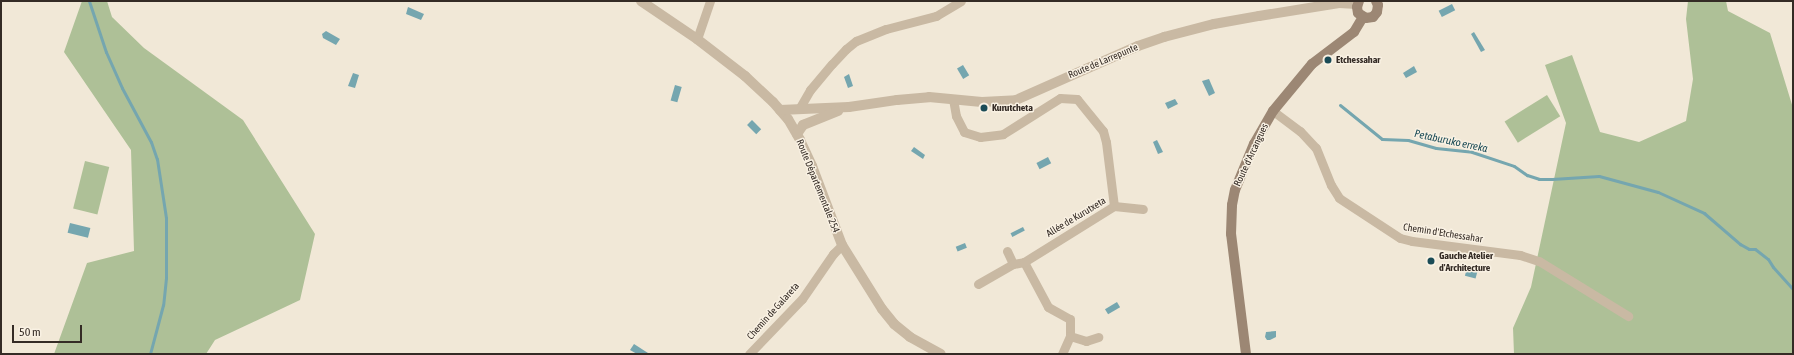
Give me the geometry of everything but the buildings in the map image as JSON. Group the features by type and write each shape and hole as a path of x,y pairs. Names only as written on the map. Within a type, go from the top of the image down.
{"main road":[{"path":"1358,3 1358,13 1363,17 1370,18 1375,14 1378,8 1377,1"},
{"name":"Route d'Arcangues","path":"1246,354 1231,234 1232,205 1243,168 1273,110 1312,64 1328,50 1354,32 1363,17"}],"street":[{"name":"Route Départementale 254","path":"641,1 655,4 745,76 780,110 797,134 812,166 842,245 882,309 894,324 910,337 941,354"},
{"path":"697,39 710,1"},
{"path":"808,123 807,109 816,84 846,49 856,41 886,29 936,16 960,1"},
{"name":"Route de Larrepunte","path":"780,110 849,107 897,100 929,98 995,102 1016,100 1138,46 1164,37 1214,24 1259,16 1339,3 1358,3"},
{"path":"807,109 812,102 816,84"},
{"path":"953,100 956,116 964,132 980,137 1003,134 1060,98 1077,99 1103,131 1106,142 1114,206"},
{"name":"Route de Larrepunte","path":"797,134 803,125 849,107"},
{"name":"Chemin d'Etchessahar","path":"1273,110 1300,131 1316,148 1331,185 1339,198 1389,232 1400,238 1412,241 1520,255 1539,261 1628,316"},
{"name":"Allée de Kurutxeta","path":"978,284 1013,264 1024,262 1114,206 1143,209"},
{"name":"Chemin de Galareta","path":"749,354 802,299 833,254 842,245"},
{"path":"1006,251 1013,264"},
{"path":"1024,262 1048,307 1070,319 1070,336 1062,354"},
{"path":"1070,336 1086,341 1098,337"}],"green space":[{"path":"82,1 107,1 112,17 144,48 243,120 315,234 300,300 215,340 206,354 54,354 87,263 134,251 131,150 64,52"},
{"path":"1688,1 1726,1 1728,11 1770,33 1793,108 1793,354 1514,354 1513,328 1531,287 1566,123 1545,65 1572,55 1600,132 1639,142 1686,121 1693,79 1686,19"},
{"path":"1547,95 1560,116 1518,143 1505,121"},
{"path":"85,161 109,167 97,215 73,209"}],"water":[{"path":"1452,4 1455,10 1442,17 1439,11"},
{"path":"408,7 424,14 421,20 406,14"},
{"path":"326,31 340,39 336,45 323,38 322,34"},
{"path":"1474,32 1485,50 1481,52 1471,34"},
{"path":"963,65 969,75 963,79 957,69"},
{"path":"1414,66 1417,72 1406,78 1403,73"},
{"path":"353,73 359,75 355,88 348,86"},
{"path":"849,74 853,86 848,88 844,77"},
{"path":"1209,79 1215,93 1209,96 1202,81"},
{"path":"675,85 682,87 677,102 671,100"},
{"path":"1175,99 1178,104 1168,109 1165,103"},
{"path":"752,120 761,129 756,134 747,125"},
{"path":"1157,140 1163,152 1158,154 1153,142"},
{"path":"914,147 925,155 923,159 911,151"},
{"path":"1048,157 1051,163 1040,169 1036,163"},
{"path":"70,223 90,228 88,238 68,233"},
{"path":"1023,227 1025,231 1012,237 1011,233"},
{"path":"965,243 967,248 958,251 956,247"},
{"path":"1467,268 1478,271 1476,279 1465,276"},
{"path":"1117,302 1120,307 1108,314 1105,309"},
{"path":"1276,331 1276,337 1267,340 1265,337 1266,332"},
{"path":"634,344 648,354 637,354 630,350"}],"waterway":[{"path":"89,1 106,52 122,88 151,142 157,159 166,218 166,278 163,305 150,354"},
{"name":"Petaburuko erreka","path":"1340,105 1382,139 1408,140 1436,148 1472,152 1514,166 1527,175 1539,179 1599,176 1658,192 1704,213 1740,244 1749,249 1755,249 1768,259 1773,267 1793,289"}],"place":[{"name":"Etchessahar","path":"1328,60"},
{"name":"Kurutcheta","path":"984,108"},
{"name":"Gauche Atelier d'Architecture","path":"1431,261"}]}
